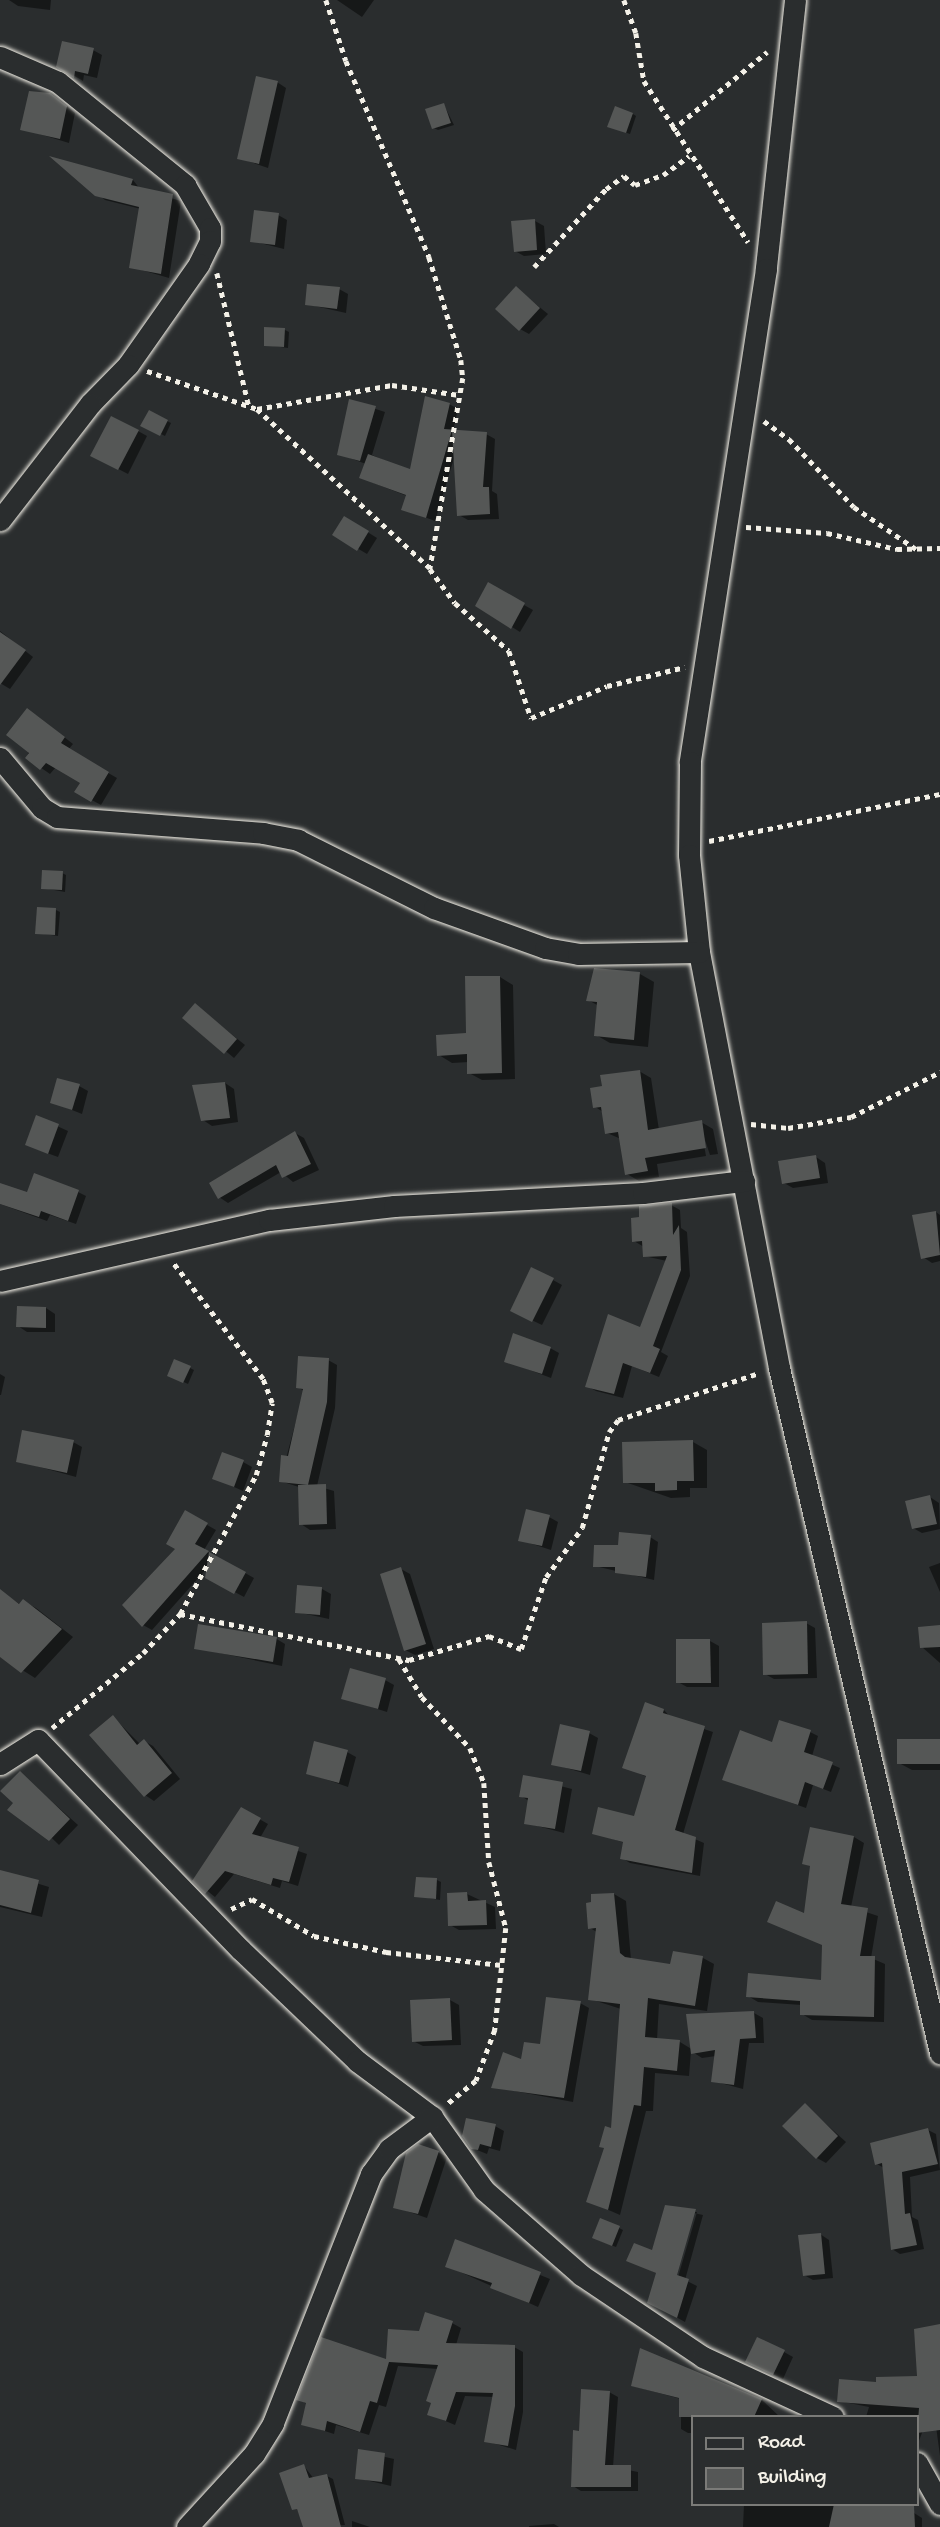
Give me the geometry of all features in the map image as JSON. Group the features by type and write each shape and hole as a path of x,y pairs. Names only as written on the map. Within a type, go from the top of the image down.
{"street":[{"path":"795,0 766,269 690,762 689,847 699,952 779,1368 940,2053"},
{"path":"0,57 58,82 185,185 210,228 210,242 128,365 90,404 0,520"},
{"path":"0,758 42,808 57,817 263,832 298,840 434,908 545,948 578,954 699,952"},
{"path":"0,1281 269,1220 394,1206 643,1193 744,1181"},
{"path":"0,1764 38,1740 211,1918 357,2061 432,2117 485,2190 581,2275 703,2357 829,2415"},
{"path":"187,2527 254,2454 273,2423 371,2175 389,2149 432,2117"},
{"path":"919,2467 940,2504"}],"path":[{"path":"326,0 346,61 429,257 461,360 459,395 430,569"},
{"path":"624,0 636,33 644,81 672,130 766,269"},
{"path":"672,130 714,91 767,52 790,42"},
{"path":"534,267 624,176 635,185 663,175 690,156"},
{"path":"210,242 249,406"},
{"path":"128,365 257,409 430,569 455,603 509,651 526,708 536,720 564,702 607,686 706,662"},
{"path":"749,385 763,420 789,439 854,507 916,549"},
{"path":"257,409 392,386 459,395"},
{"path":"727,525 827,534 897,550 940,548"},
{"path":"689,847 940,794"},
{"path":"733,1122 788,1128 851,1117 940,1072"},
{"path":"38,1740 144,1653 180,1614 256,1475 272,1403 264,1378 157,1244"},
{"path":"180,1614 409,1660 489,1636 521,1648 546,1577 582,1528 609,1432 618,1420 779,1368"},
{"path":"398,1658 422,1697 470,1748 484,1783 489,1862 506,1928 495,2030 476,2081 432,2117"},
{"path":"211,1918 252,1899 314,1936 386,1952 501,1965"}],"building":[{"path":"62,41 94,48 88,74 75,71 74,78 56,67"},
{"path":"256,76 278,81 259,164 237,159"},
{"path":"29,91 50,93 67,106 60,139 20,130"},
{"path":"444,103 451,123 432,129 425,109"},
{"path":"615,106 633,113 626,133 607,127"},
{"path":"49,156 133,179 131,185 173,194 161,274 129,268 139,207 95,196"},
{"path":"254,210 279,213 275,245 250,242"},
{"path":"535,219 537,250 514,252 511,221"},
{"path":"307,284 340,287 337,309 305,305"},
{"path":"516,286 540,308 519,331 495,309"},
{"path":"264,327 285,328 284,347 264,346"},
{"path":"425,396 450,403 444,429 487,432 483,487 489,487 490,514 457,516 452,430 426,518 401,510 406,495 359,478 368,454 410,469"},
{"path":"349,399 376,406 360,461 337,455"},
{"path":"149,410 168,420 160,436 140,426"},
{"path":"111,416 139,430 118,470 90,456"},
{"path":"344,516 369,531 357,551 332,535"},
{"path":"488,582 525,603 511,629 475,606"},
{"path":"0,632 26,650 0,685"},
{"path":"27,708 65,737 61,743 109,772 91,802 74,792 80,783 46,763 40,770 25,758 29,753 6,735"},
{"path":"42,870 63,871 62,890 41,889"},
{"path":"37,907 56,908 55,935 35,934"},
{"path":"594,968 640,972 634,1040 594,1036 597,1002 586,1001"},
{"path":"465,976 500,976 502,1073 467,1074 467,1054 437,1056 436,1035 466,1033"},
{"path":"195,1003 237,1039 224,1054 182,1018"},
{"path":"640,1070 648,1130 702,1120 706,1148 645,1158 648,1171 625,1175 618,1132 605,1134 601,1107 593,1108 590,1088 602,1086 600,1075"},
{"path":"57,1078 80,1084 72,1110 50,1103"},
{"path":"225,1082 230,1118 201,1121 192,1085"},
{"path":"36,1115 59,1124 48,1154 25,1145"},
{"path":"295,1131 311,1164 282,1178 276,1165 218,1199 209,1183"},
{"path":"816,1155 820,1178 782,1184 778,1161"},
{"path":"34,1173 79,1190 68,1221 41,1211 39,1217 0,1204 0,1183 27,1192"},
{"path":"672,1203 673,1235 679,1225 681,1270 653,1346 660,1349 650,1373 623,1363 614,1394 585,1387 608,1314 640,1327 667,1256 643,1257 642,1241 632,1242 631,1218 639,1217 639,1206"},
{"path":"936,1211 940,1255 921,1259 912,1215"},
{"path":"531,1267 554,1278 532,1322 510,1311"},
{"path":"17,1306 46,1307 46,1328 16,1327"},
{"path":"513,1333 551,1347 542,1374 504,1362"},
{"path":"298,1356 329,1358 327,1402 308,1485 279,1482 281,1455 288,1456 303,1389 296,1388"},
{"path":"174,1359 191,1366 183,1383 167,1376"},
{"path":"22,1430 74,1440 67,1473 16,1462"},
{"path":"693,1440 694,1481 677,1481 677,1490 655,1491 655,1483 623,1483 622,1442"},
{"path":"222,1452 244,1460 234,1487 212,1479"},
{"path":"326,1484 327,1524 299,1525 298,1485"},
{"path":"930,1495 937,1524 912,1529 905,1501"},
{"path":"526,1509 550,1515 542,1546 518,1541"},
{"path":"185,1510 208,1523 195,1544 209,1551 142,1627 122,1605 175,1549 166,1544"},
{"path":"619,1532 651,1535 646,1577 615,1573 615,1567 593,1567 594,1545 618,1545"},
{"path":"209,1552 246,1572 234,1594 205,1578"},
{"path":"401,1567 426,1644 404,1651 380,1574"},
{"path":"297,1585 322,1587 320,1615 295,1613"},
{"path":"0,1589 19,1604 23,1599 62,1629 21,1673 0,1657"},
{"path":"807,1621 808,1674 763,1675 762,1623"},
{"path":"198,1624 277,1637 273,1662 194,1649"},
{"path":"940,1625 940,1647 920,1648 918,1627"},
{"path":"676,1639 710,1639 711,1683 676,1683"},
{"path":"350,1668 386,1678 378,1709 341,1699"},
{"path":"645,1702 664,1709 663,1713 705,1726 675,1830 696,1837 692,1873 620,1859 623,1842 592,1834 598,1807 634,1816 646,1776 622,1768"},
{"path":"113,1715 137,1745 144,1739 172,1773 144,1797 89,1735"},
{"path":"779,1720 811,1730 804,1752 833,1762 823,1789 805,1782 798,1805 722,1780 740,1730 772,1742"},
{"path":"560,1724 590,1731 581,1771 551,1765"},
{"path":"897,1739 940,1739 940,1764 897,1764"},
{"path":"314,1741 348,1750 339,1783 306,1774"},
{"path":"20,1771 70,1819 49,1841 7,1810 13,1803 0,1791"},
{"path":"523,1775 563,1782 555,1829 524,1824 528,1798 519,1797"},
{"path":"241,1807 261,1818 252,1834 299,1847 289,1882 273,1878 271,1885 225,1871 205,1894 192,1881"},
{"path":"810,1827 854,1836 841,1904 868,1908 860,1956 875,1956 874,2017 800,2015 800,2001 746,1997 748,1973 821,1980 822,1945 767,1922 776,1901 804,1913 810,1866 802,1864"},
{"path":"0,1870 39,1880 31,1913 0,1905"},
{"path":"416,1877 437,1878 436,1899 414,1897"},
{"path":"467,1892 468,1901 486,1900 487,1925 448,1926 447,1893"},
{"path":"614,1893 620,1953 625,1957 670,1964 673,1951 703,1956 695,2006 648,1998 645,2037 680,2040 677,2071 644,2067 641,2106 634,2105 608,2210 586,2202 604,2148 599,2147 605,2126 611,2128 620,2004 588,2000 596,1928 588,1929 586,1903 591,1902 591,1894"},
{"path":"546,1997 581,2001 564,2098 491,2088 503,2052 521,2059 524,2042 540,2044"},
{"path":"450,1998 452,2040 412,2042 410,2000"},
{"path":"754,2011 756,2038 740,2039 734,2085 711,2082 715,2050 691,2054 686,2014"},
{"path":"805,2103 838,2136 816,2159 782,2126"},
{"path":"466,2118 496,2124 491,2147 480,2144 478,2150 471,2149 462,2136"},
{"path":"928,2128 938,2164 902,2172 905,2214 910,2213 917,2245 891,2250 882,2163 875,2165 870,2143"},
{"path":"418,2144 439,2151 418,2214 393,2208 406,2153"},
{"path":"665,2205 696,2209 677,2275 689,2279 677,2318 647,2303 656,2273 626,2261 634,2243 652,2250"},
{"path":"600,2218 620,2226 612,2246 592,2238"},
{"path":"821,2233 825,2274 803,2276 798,2235"},
{"path":"455,2239 541,2272 529,2303 490,2288 492,2283 445,2267"},
{"path":"425,2312 453,2321 446,2343 515,2345 515,2406 508,2446 484,2442 493,2393 456,2392 446,2421 427,2415 431,2403 426,2401 438,2365 389,2362 377,2403 370,2401 360,2432 327,2421 325,2431 301,2425 306,2403 296,2400 321,2337 386,2359 388,2329 419,2331"},
{"path":"940,2324 940,2430 919,2433 919,2408 837,2402 839,2379 876,2382 876,2377 917,2376 914,2329"},
{"path":"757,2337 785,2350 773,2375 745,2362"},
{"path":"640,2348 762,2399 755,2415 679,2417 679,2398 631,2386"},
{"path":"581,2389 610,2391 605,2465 631,2465 631,2487 571,2487 573,2430 579,2431"},
{"path":"358,2449 385,2453 382,2482 355,2479"},
{"path":"304,2464 309,2478 327,2474 341,2527 303,2527 297,2509 292,2510 279,2473"},
{"path":"834,2506 914,2506 915,2527 829,2527"}]}
